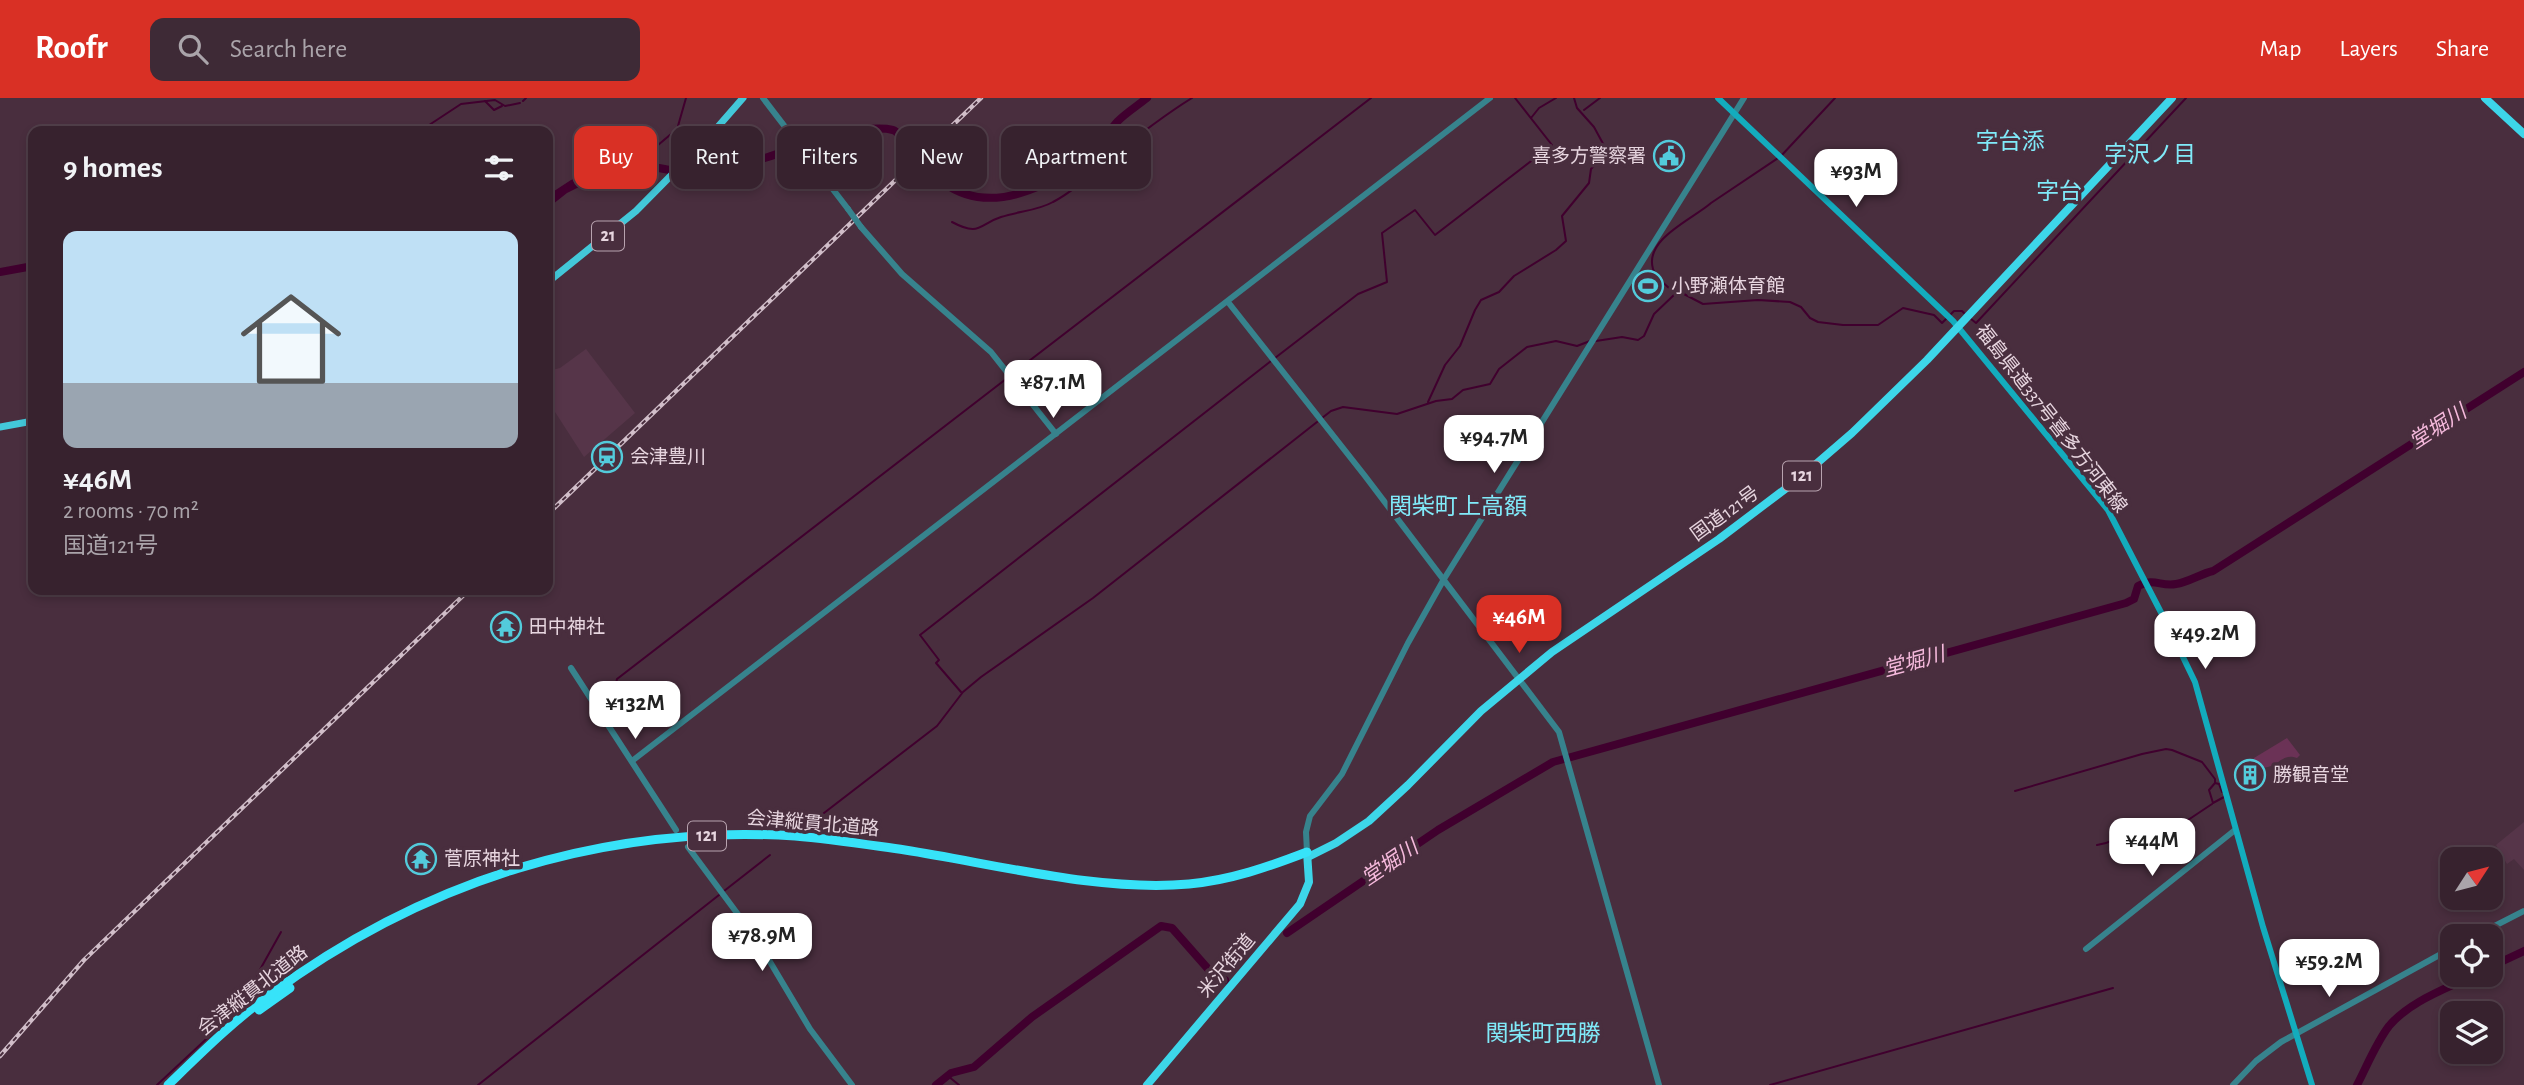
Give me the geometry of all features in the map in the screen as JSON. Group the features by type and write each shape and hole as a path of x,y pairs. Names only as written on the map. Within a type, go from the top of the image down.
{"highway":[{"name":"国道121号","path":"1308,854 1366,823 1481,711 1552,652 1719,539 1801,477 1872,415 2172,98"},
{"path":"2485,98 2524,134"},
{"name":"国道121号","path":"1308,854 1388,804"},
{"name":"会津縦貫北道路","path":"168,1085 267,997 312,965 384,922 487,877 597,848 701,836 798,836 1096,881 1161,886 1233,877 1308,854"},
{"name":"会津縦貫北道路","path":"176,1085 256,1013 360,940 415,911 460,892 525,869 577,856 670,842 763,840 859,849 1102,888 1159,891 1235,882 1270,872 1308,854"},
{"name":"米沢街道","path":"1147,1085 1300,904 1309,882 1308,854"}],"main road":[{"name":"21","path":"553,278 609,235 662,184 743,98"},
{"name":"福島県道337号喜多方河東線","path":"1718,98 1958,327 2100,499 2114,521 2191,674 2312,1085"},
{"path":"0,427 28,422"}],"street":[{"path":"763,98 861,227 902,274 991,352 1056,434"},
{"path":"632,761 1490,98"},
{"path":"1308,854 1306,832 1310,816 1342,774 1408,643 1444,579 1744,98"},
{"path":"1228,302 1444,579 1559,732 1659,1085"},
{"path":"571,668 676,830"},
{"path":"2086,948 2235,830"},
{"path":"688,847 757,940 809,1029 852,1085"},
{"path":"2499,924 2524,911"},
{"path":"2233,1085 2264,1054 2295,1033 2440,954"}],"shaded area":[{"path":"574,179 575,189 553,204 553,192"},
{"path":"586,349 635,413 584,457 553,409 553,370 560,368"},
{"path":"2287,738 2300,755 2297,758 2285,758 2266,767 2256,768 2252,764 2254,758"},
{"path":"2524,822 2524,870 2514,859 2507,864 2503,857 2503,847 2496,845"}],"waterway":[{"path":"523,101 526,98"},
{"path":"678,126 686,98"},
{"path":"657,168 696,175 752,162 845,133 893,130 944,183 962,193 1001,197 1039,186 1074,166 1101,143 1121,118 1147,98"},
{"path":"952,222 968,229 979,228 1001,217 1041,207 1061,198 1150,127 1192,98"},
{"path":"1016,371 1371,98"},
{"path":"1275,358 1358,294 1387,282 1382,233 1415,210 1435,235 1552,145 1515,98"},
{"path":"1531,118 1539,108 1556,98"},
{"path":"1428,402 1445,365 1460,346 1481,300 1499,292 1514,276 1566,241 1562,216 1589,183 1591,169 1607,151 1594,127 1577,108 1574,98"},
{"path":"1584,110 1600,98"},
{"path":"1835,98 1781,156 1682,223 1663,239 1652,258 1655,273 1675,294 1682,293 1703,304 1758,300 1790,302 1801,307 1810,318 1818,322 1878,325 1903,308 1934,315 1942,323 1947,318"},
{"path":"1971,319 1977,322 2186,98"},
{"path":"428,126 461,104 495,100 505,106 520,103"},
{"path":"485,101 494,110 502,106"},
{"path":"657,146 671,134"},
{"path":"0,272 28,267"},
{"path":"1596,341 1622,337 1638,340 1644,336 1654,314 1675,294"},
{"path":"1951,314 1954,311 1964,313"},
{"path":"1322,418 1343,407 1397,414 1436,401 1452,399 1463,390 1490,384 1499,369 1527,347 1556,341 1577,346 1590,341"},
{"path":"961,692 936,663 939,660 920,635 1271,361"},
{"name":"堂堀川","path":"1287,933 1438,830 1553,762 2126,603 2134,599 2138,586 2144,583 2176,584 2213,571 2524,372"},
{"path":"608,720 617,679 1006,379"},
{"path":"811,823 937,726 963,692 981,677 1093,598 1317,422"},
{"path":"2015,791 2166,749 2202,762 2215,779 2209,790 2213,803 2224,797"},
{"path":"2215,783 2219,784 2222,792"},
{"path":"2097,845 2109,842 2138,825 2158,825 2173,830 2212,804"},
{"path":"724,891 770,855"},
{"path":"478,1085 719,895"},
{"name":"堂堀川","path":"936,1085 951,1073 974,1067 1032,1017 1161,926 1172,928 1209,970 1225,980"},
{"path":"157,1085 262,987 257,975 281,932"},
{"path":"2503,961 2524,951"},
{"path":"2357,1085 2389,1026 2407,1009 2448,987"},
{"path":"1770,1085 2113,988"},
{"path":"948,1076 959,1085"}],"railway":[{"path":"553,509 981,98"},
{"path":"0,1056 84,960 464,595"}],"place":[{"name":"喜多方警察署","path":"1669,156"},
{"name":"小野瀬体育館","path":"1648,286"},
{"name":"会津豊川","path":"607,457"},
{"name":"田中神社","path":"506,627"},
{"name":"勝観音堂","path":"2250,775"},
{"name":"菅原神社","path":"421,859"}],"district":[{"name":"字台添","path":"2010,142"},
{"name":"字沢ノ目","path":"2150,155"},
{"name":"字台","path":"2059,192"},
{"name":"関柴町上高額","path":"1458,507"},
{"name":"関柴町西勝","path":"1543,1034"}]}
